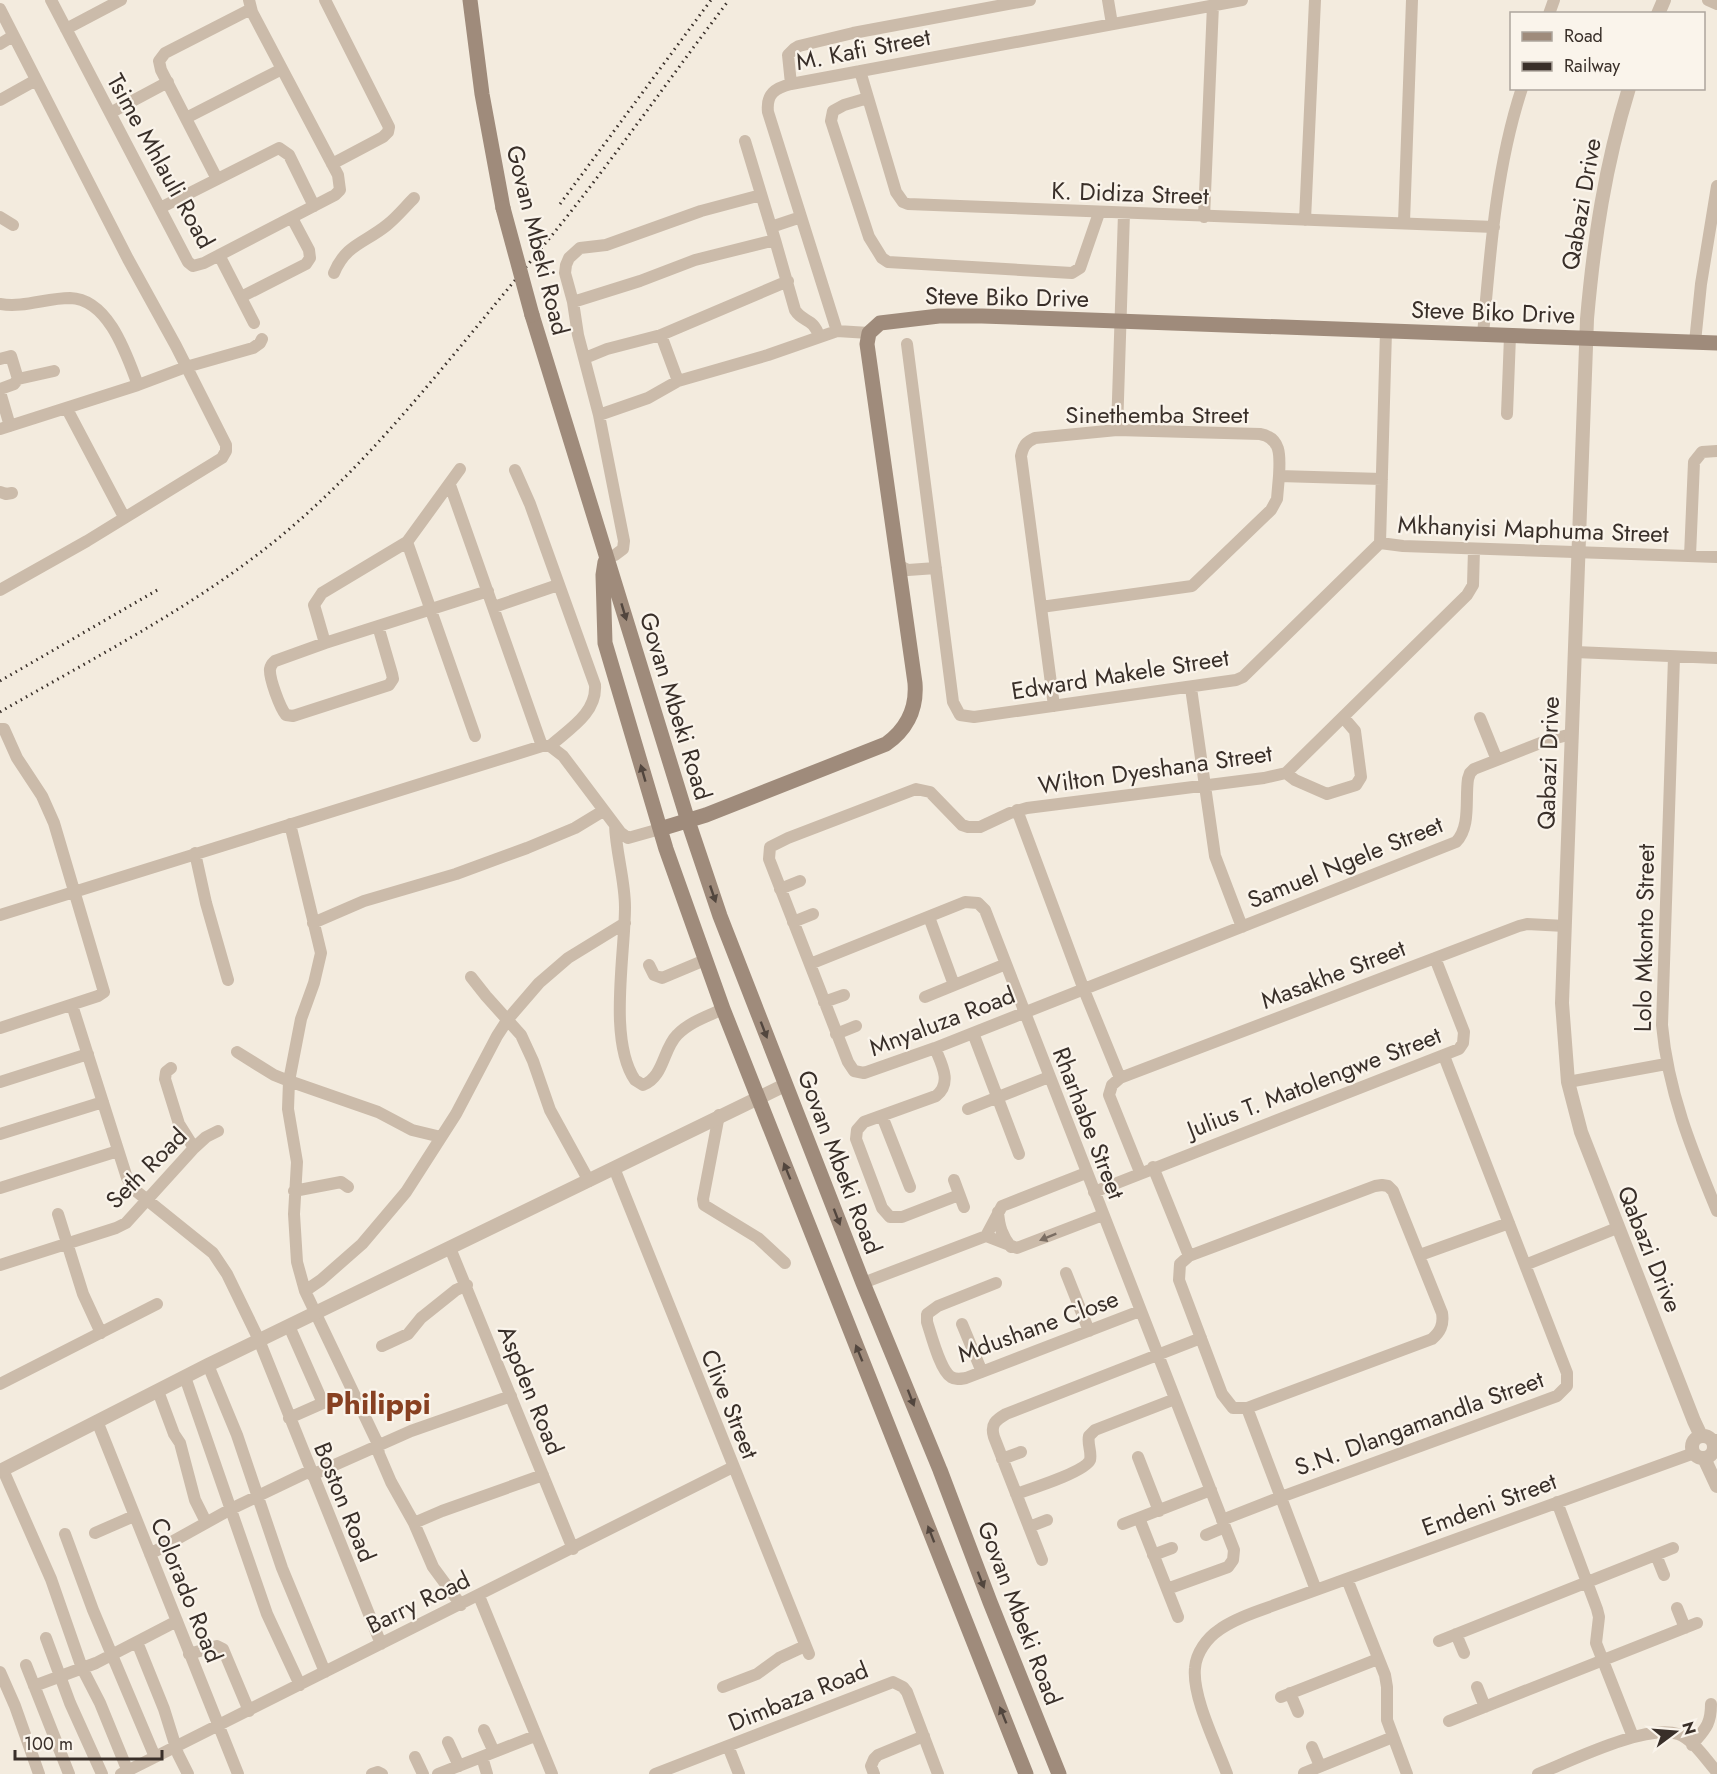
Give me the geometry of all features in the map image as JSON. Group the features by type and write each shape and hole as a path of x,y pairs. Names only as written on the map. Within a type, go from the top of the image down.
{"main road":[{"name":"Govan Mbeki Road","path":"470,0 482,94 503,208 532,315 611,555 688,821 730,943 785,1085 1059,1774"},
{"name":"Steve Biko Drive","path":"869,333 880,324 939,316 1717,343"},
{"path":"660,829 688,821 886,744 901,731 912,713 916,693 902,571 867,344 869,333"},
{"name":"Govan Mbeki Road","path":"611,555 603,575 604,643 660,829 723,1009 1026,1774"}],"street":[{"name":"Tsime Mhlauli Road","path":"51,0 188,262 193,266 335,195 340,190 338,175 332,164"},
{"path":"66,29 122,0"},
{"path":"217,179 161,70 159,61 165,53 250,5 332,164 388,132 389,127 325,0"},
{"path":"791,84 789,55 794,48 799,46 853,33 1030,0"},
{"path":"1108,0 1112,24"},
{"name":"M. Kafi Street","path":"837,331 768,112 767,102 772,92 791,84 1242,0"},
{"path":"1305,220 1315,0"},
{"path":"1404,222 1412,0"},
{"path":"1708,0 1717,4"},
{"path":"1204,217 1213,5"},
{"path":"0,9 135,274 226,445 226,452 222,458 87,541 0,590"},
{"path":"0,44 13,36"},
{"path":"186,118 282,69"},
{"name":"K. Didiza Street","path":"860,71 896,192 903,202 908,204 1494,227"},
{"path":"0,100 36,80"},
{"path":"110,113 168,82"},
{"path":"1483,335 1494,227 1508,144 1522,90"},
{"name":"Qabazi Drive","path":"1628,90 1599,207 1591,266 1586,339 1562,1003 1568,1082 1589,1157 1706,1446 1717,1486"},
{"path":"868,98 833,111 831,121 869,237 882,258 888,262 1072,273 1080,268 1099,213"},
{"path":"745,141 797,314 814,325 819,336"},
{"path":"160,208 279,148 284,149 289,155 314,206"},
{"path":"1695,342 1713,234 1717,186"},
{"path":"611,555 623,549 624,541 599,415 578,335 566,265 569,258 580,248 606,245 701,211 761,195"},
{"path":"334,273 340,259 359,242 386,226 414,198"},
{"path":"1117,430 1124,213"},
{"path":"0,217 13,225"},
{"path":"573,302 640,281 773,233 801,217"},
{"path":"241,297 306,264 310,258 309,250 292,218"},
{"path":"219,255 254,323"},
{"path":"585,358 617,346 661,335 788,281"},
{"path":"0,304 19,305 70,298 82,300 95,308 109,323 122,345 138,385"},
{"path":"599,415 648,398 678,381 768,355 819,336 837,331 869,333"},
{"name":"Mkhanyisi Maphuma Street","path":"1386,331 1380,543 1474,549 1717,557"},
{"path":"661,335 678,381"},
{"path":"1507,414 1510,336"},
{"path":"54,371 18,380 15,384 0,391 5,427 67,409 186,367 253,348 262,339"},
{"path":"902,571 936,567 907,344"},
{"path":"0,359 11,356 18,380"},
{"path":"67,409 124,517"},
{"name":"Sinethemba Street","path":"1041,607 1192,586 1271,510 1277,499 1280,476 1276,442 1267,436 1117,430 1035,438 1025,444 1022,456 1041,607 1054,706"},
{"path":"1690,556 1694,462 1702,452 1717,451"},
{"path":"325,643 314,605 317,597 407,542 460,469"},
{"path":"0,915 546,746 586,714 595,691 594,680 534,514 515,470"},
{"path":"1280,476 1382,479"},
{"path":"450,485 546,746 563,756 603,811 628,838 660,829"},
{"path":"407,542 475,736"},
{"name":"Edward Makele Street","path":"936,567 953,702 958,713 974,717 1191,688 1230,682 1243,677 1380,543"},
{"name":"Wilton Dyeshana Street","path":"1119,1078 1017,810 1286,773 1470,591 1473,579 1474,549"},
{"path":"494,607 558,585"},
{"path":"378,626 393,679 389,685 293,716 286,715 281,708 270,673 275,661 325,643 378,626 431,609 488,591"},
{"path":"1575,652 1717,658"},
{"name":"Lolo Mkonto Street","path":"1674,657 1661,1006 1666,1064 1683,1126 1717,1212"},
{"path":"1191,688 1215,856 1242,927"},
{"path":"1286,773 1295,780 1327,794 1356,785 1361,773 1354,731 1343,717"},
{"path":"1480,718 1497,760"},
{"path":"0,729 4,729 17,758 49,811 104,992 98,996 0,1028"},
{"name":"Samuel Ngele Street","path":"1084,990 1456,842 1463,833 1465,824 1466,787 1470,773 1479,766 1548,740 1572,734"},
{"name":"Mnyaluza Road","path":"1017,810 980,827 968,827 962,825 930,792 923,789 908,791 777,843 770,847 769,859 836,1034 854,1071 861,1073 935,1048 1084,990"},
{"path":"313,923 364,901 456,874 527,848 574,828 603,811"},
{"path":"290,824 321,954 318,969 303,1009 289,1081 288,1109 297,1162 294,1191 297,1262 305,1291 378,1447 391,1482 414,1523 433,1567 461,1605"},
{"path":"615,825 625,905 620,1023 632,1076 639,1084 647,1083 657,1074 678,1034 723,1009"},
{"path":"195,853 206,903 228,980"},
{"path":"780,889 800,881"},
{"name":"Rharhabe Street","path":"810,964 965,902 978,903 985,910 1235,1555 1228,1567 1167,1589"},
{"path":"793,922 813,914"},
{"path":"929,917 954,985"},
{"path":"305,1291 321,1280 375,1230 414,1183 456,1114 508,1019 538,983 590,943 625,923"},
{"name":"Masakhe Street","path":"1119,1078 1519,926 1527,924 1565,926"},
{"name":"Julius T. Matolengwe Street","path":"1094,1192 1140,1172 1459,1049 1465,1038 1435,958"},
{"path":"649,965 654,975 662,978 705,960"},
{"path":"925,997 1006,964"},
{"path":"471,977 508,1019 527,1046 550,1110 589,1181"},
{"path":"824,1002 844,995"},
{"name":"Boston Road","path":"72,1005 130,1184 213,1253 221,1263 259,1340 381,1644"},
{"name":"Mnyaluza Road","path":"836,1034 856,1026"},
{"path":"973,1033 1019,1154"},
{"path":"935,1048 945,1079 942,1091 936,1096 860,1125 856,1135 885,1213 896,1218 962,1201 954,1180"},
{"path":"237,1052 274,1075 378,1112 412,1130 441,1137"},
{"path":"0,1082 88,1054"},
{"name":"S.N. Dlangamandla Street","path":"1224,1524 1281,1497 1557,1396 1567,1386 1567,1373 1443,1056"},
{"path":"1568,1082 1666,1064"},
{"path":"171,1068 166,1072 165,1079 179,1124 194,1148"},
{"path":"968,1108 1049,1077"},
{"path":"1119,1078 1112,1085 1109,1095 1140,1172"},
{"path":"126,1773 100,1703 82,1668 51,1579 2,1471 208,1365 785,1085"},
{"path":"0,1134 103,1102"},
{"path":"720,1115 703,1199 704,1205 758,1238 785,1263"},
{"path":"882,1116 910,1187"},
{"name":"Seth Road","path":"0,1265 121,1226 136,1214 194,1148 206,1137 218,1131"},
{"path":"0,1188 118,1151"},
{"path":"1153,1167 1189,1256"},
{"name":"Clive Street","path":"614,1168 807,1650 779,1658 756,1674 723,1688"},
{"path":"864,1283 986,1236 1002,1206 1086,1173"},
{"path":"294,1191 341,1182 348,1187"},
{"path":"1382,1185 1388,1186 1393,1191 1420,1256 1442,1313 1443,1323 1440,1332 1432,1339 1247,1408 1233,1408 1222,1394 1179,1280 1180,1264 1189,1256 1364,1190 1382,1185"},
{"path":"998,1212 1004,1239 1012,1247"},
{"path":"58,1214 83,1294 101,1333"},
{"path":"986,1236 1012,1247 1021,1248 1103,1215"},
{"path":"1420,1256 1509,1223"},
{"path":"1525,1265 1617,1228"},
{"name":"Aspden Road","path":"450,1248 573,1549"},
{"path":"1066,1273 1089,1331"},
{"name":"Mdushane Close","path":"996,1283 938,1306 927,1314 927,1322 948,1375 959,1379 982,1372 1140,1311"},
{"path":"382,1346 408,1334 421,1318 456,1290 467,1285"},
{"path":"0,1384 157,1304"},
{"path":"962,1324 982,1372"},
{"path":"289,1326 323,1404 289,1419"},
{"path":"1042,1560 1002,1459 992,1430 993,1423 999,1418 1201,1338"},
{"path":"208,1365 237,1435 282,1568 325,1672"},
{"path":"185,1377 267,1614 300,1685"},
{"path":"158,1391 174,1434 180,1443 195,1500 206,1522"},
{"path":"150,1554 231,1509 311,1473 378,1447 411,1431 511,1396"},
{"path":"1016,1494 1070,1474 1087,1464 1090,1458 1089,1436 1095,1430 1175,1399"},
{"path":"1247,1408 1316,1590"},
{"name":"Colorado Road","path":"97,1422 238,1774"},
{"name":"Emdeni Street","path":"1227,1774 1200,1700 1195,1666 1203,1646 1219,1630 1242,1617 1706,1446"},
{"path":"1002,1459 1021,1452"},
{"path":"1138,1457 1159,1511"},
{"name":"Barry Road","path":"126,1773 733,1467"},
{"path":"414,1523 543,1475"},
{"path":"1123,1524 1210,1490"},
{"path":"1557,1502 1599,1617 1596,1640 1633,1737"},
{"path":"95,1533 134,1516"},
{"path":"1139,1518 1178,1617"},
{"path":"1029,1527 1047,1520"},
{"path":"1206,1535 1224,1524"},
{"path":"65,1534 93,1610 155,1757"},
{"path":"1153,1555 1172,1548"},
{"path":"1440,1641 1673,1548"},
{"path":"1656,1555 1664,1575"},
{"path":"1347,1579 1387,1687 1386,1711 1407,1774"},
{"path":"479,1596 552,1774"},
{"path":"1677,1608 1685,1628"},
{"path":"34,1686 112,1655 177,1621"},
{"path":"1449,1721 1697,1623"},
{"path":"1456,1634 1464,1653"},
{"path":"46,1638 102,1774"},
{"path":"137,1642 188,1774"},
{"path":"189,1653 213,1647 223,1649 249,1711"},
{"path":"1298,1712 1286,1695 1378,1659"},
{"path":"26,1665 69,1774"},
{"path":"0,1672 15,1706 39,1774"},
{"name":"Dimbaza Road","path":"655,1774 893,1682 907,1692 938,1774"},
{"path":"1477,1688 1485,1707"},
{"path":"1692,1744 1711,1719 1711,1704"},
{"path":"484,1730 488,1755 487,1774"},
{"path":"1538,1774 1633,1737 1656,1732 1677,1734 1692,1744 1717,1772"},
{"path":"448,1742 448,1771 535,1736"},
{"path":"874,1774 871,1766 878,1755 924,1736"},
{"path":"1304,1773 1393,1737"},
{"path":"728,1746 739,1774"},
{"path":"1312,1747 1320,1766"},
{"path":"415,1756 423,1774"},
{"path":"1570,1761 1575,1774"},
{"path":"372,1774 378,1772 382,1774"}],"railway":[{"path":"560,204 711,0"},
{"path":"0,712 144,630 215,585 281,536 335,487 409,408 555,232 729,0"},
{"path":"0,681 159,589"}],"district":[{"name":"Philippi","path":"378,1403"}]}
